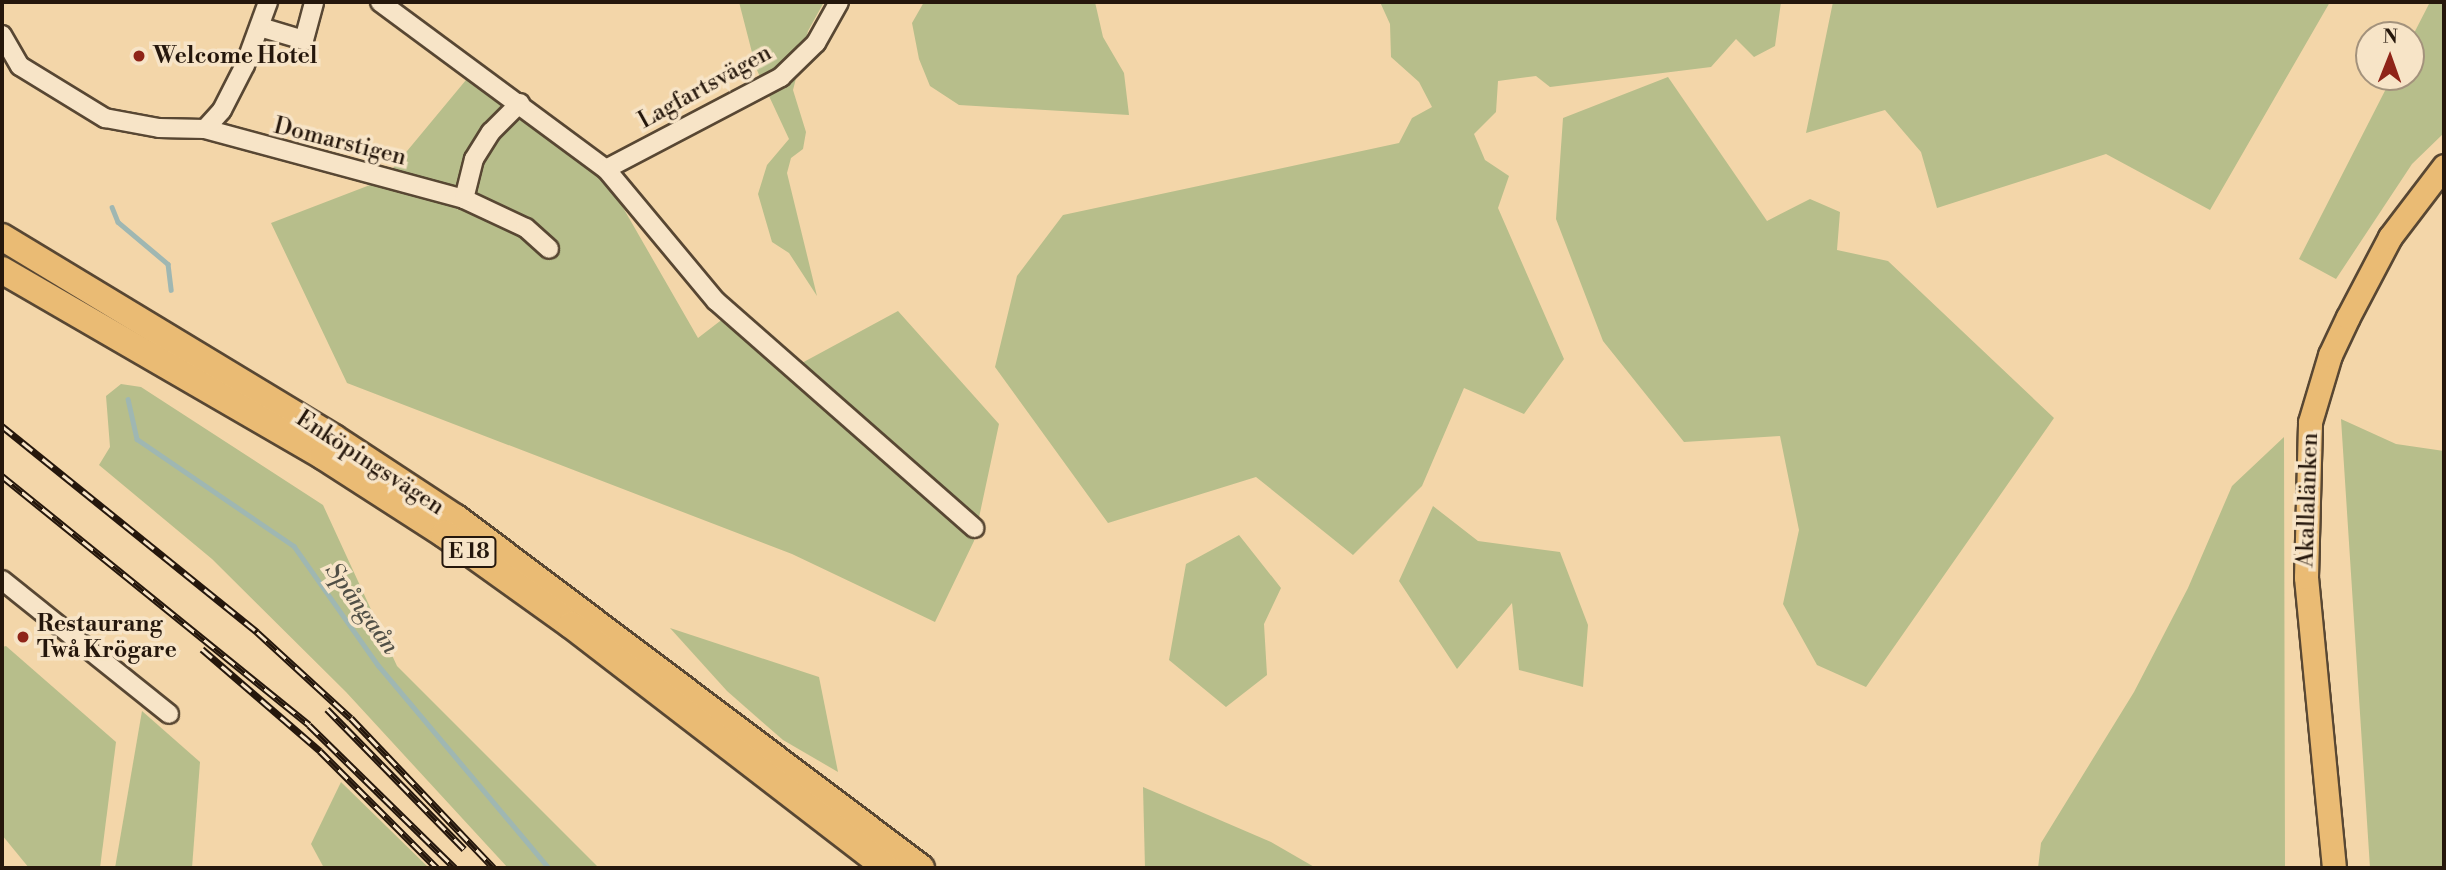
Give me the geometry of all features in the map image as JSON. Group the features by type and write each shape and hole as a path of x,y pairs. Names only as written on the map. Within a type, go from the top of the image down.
{"highway":[{"name":"Enköpingsvägen","path":"2,237 456,518 910,866"},
{"name":"Enköpingsvägen","path":"2,270 312,449 444,534 910,866"}],"main road":[{"name":"Akallalänken","path":"2334,868 2306,577 2305,483 2310,422 2330,355 2390,237 2444,166"}],"street":[{"path":"205,129 222,110 260,27 268,2"},
{"path":"260,27 304,40 314,2"},
{"path":"380,2 606,169 716,300 974,528"},
{"name":"Lagfartsvägen","path":"606,169 781,77 816,43 839,2"},
{"name":"Domarstigen","path":"2,34 20,66 105,118 159,128 205,129 464,199 526,228 549,250"},
{"path":"464,199 474,159 491,132 520,103"},
{"path":"2,580 169,713"}],"green space":[{"path":"739,2 824,2 808,31 793,90 806,132 803,149 791,158 787,173 817,296 789,253 772,242 758,194 767,165 789,139 756,68"},
{"path":"924,2 1095,2 1103,37 1124,73 1129,115 959,105 930,86 919,59 912,23"},
{"path":"1380,2 1781,2 1775,46 1754,57 1736,39 1711,67 1550,87 1536,76 1498,81 1496,112 1474,134 1485,160 1509,176 1498,208 1564,359 1524,414 1464,388 1422,486 1353,555 1256,477 1108,523 995,367 1017,276 1063,215 1399,143 1412,118 1432,107 1419,82 1391,57 1390,24"},
{"path":"1833,2 2330,2 2210,210 2106,154 1937,208 1921,152 1885,110 1806,133"},
{"path":"2430,2 2444,2 2444,133 2412,164 2336,279 2299,259 2385,91 2425,91 2425,21 2420,21"},
{"path":"1668,77 1767,221 1810,199 1840,212 1837,250 1888,261 2054,418 1866,687 1817,665 1783,604 1799,530 1780,436 1684,442 1603,341 1556,219 1563,118"},
{"path":"466,80 606,178 698,338 724,318 868,438 872,425 800,364 898,311 999,424 974,541 935,622 792,554 347,383 271,223 383,180"},
{"path":"121,384 141,387 323,505 397,666 599,868 508,868 346,692 212,559 99,465 110,447 106,396"},
{"path":"2341,419 2396,444 2444,451 2444,868 2370,868"},
{"path":"2284,437 2285,868 2038,868 2041,843 2134,692 2188,588 2232,486"},
{"path":"1433,506 1478,541 1560,552 1588,625 1583,687 1519,670 1512,603 1457,669 1399,581"},
{"path":"1239,535 1281,588 1264,624 1267,675 1226,707 1169,660 1186,564"},
{"path":"670,628 819,677 838,772 783,740 727,691"},
{"path":"6,646 116,742 100,868 29,868 2,835 2,647"},
{"path":"142,711 200,762 192,868 115,868"},
{"path":"341,782 429,868 324,868 311,844"},
{"path":"1143,787 1271,842 1316,868 1145,868"}],"waterway":[{"name":"Spångaån","path":"112,207 118,222 168,264 171,290"},
{"name":"Spångaån","path":"128,399 137,439 294,546 378,665 549,868"}],"railway":[{"path":"2,426 257,632 351,718 494,868"},
{"path":"2,476 309,725 455,868"},
{"path":"202,649 320,751 437,868"},
{"path":"327,709 464,849"}],"place":[{"name":"Welcome Hotel","path":"139,56"},
{"name":"Restaurang Twå Krögare","path":"23,637"}]}
